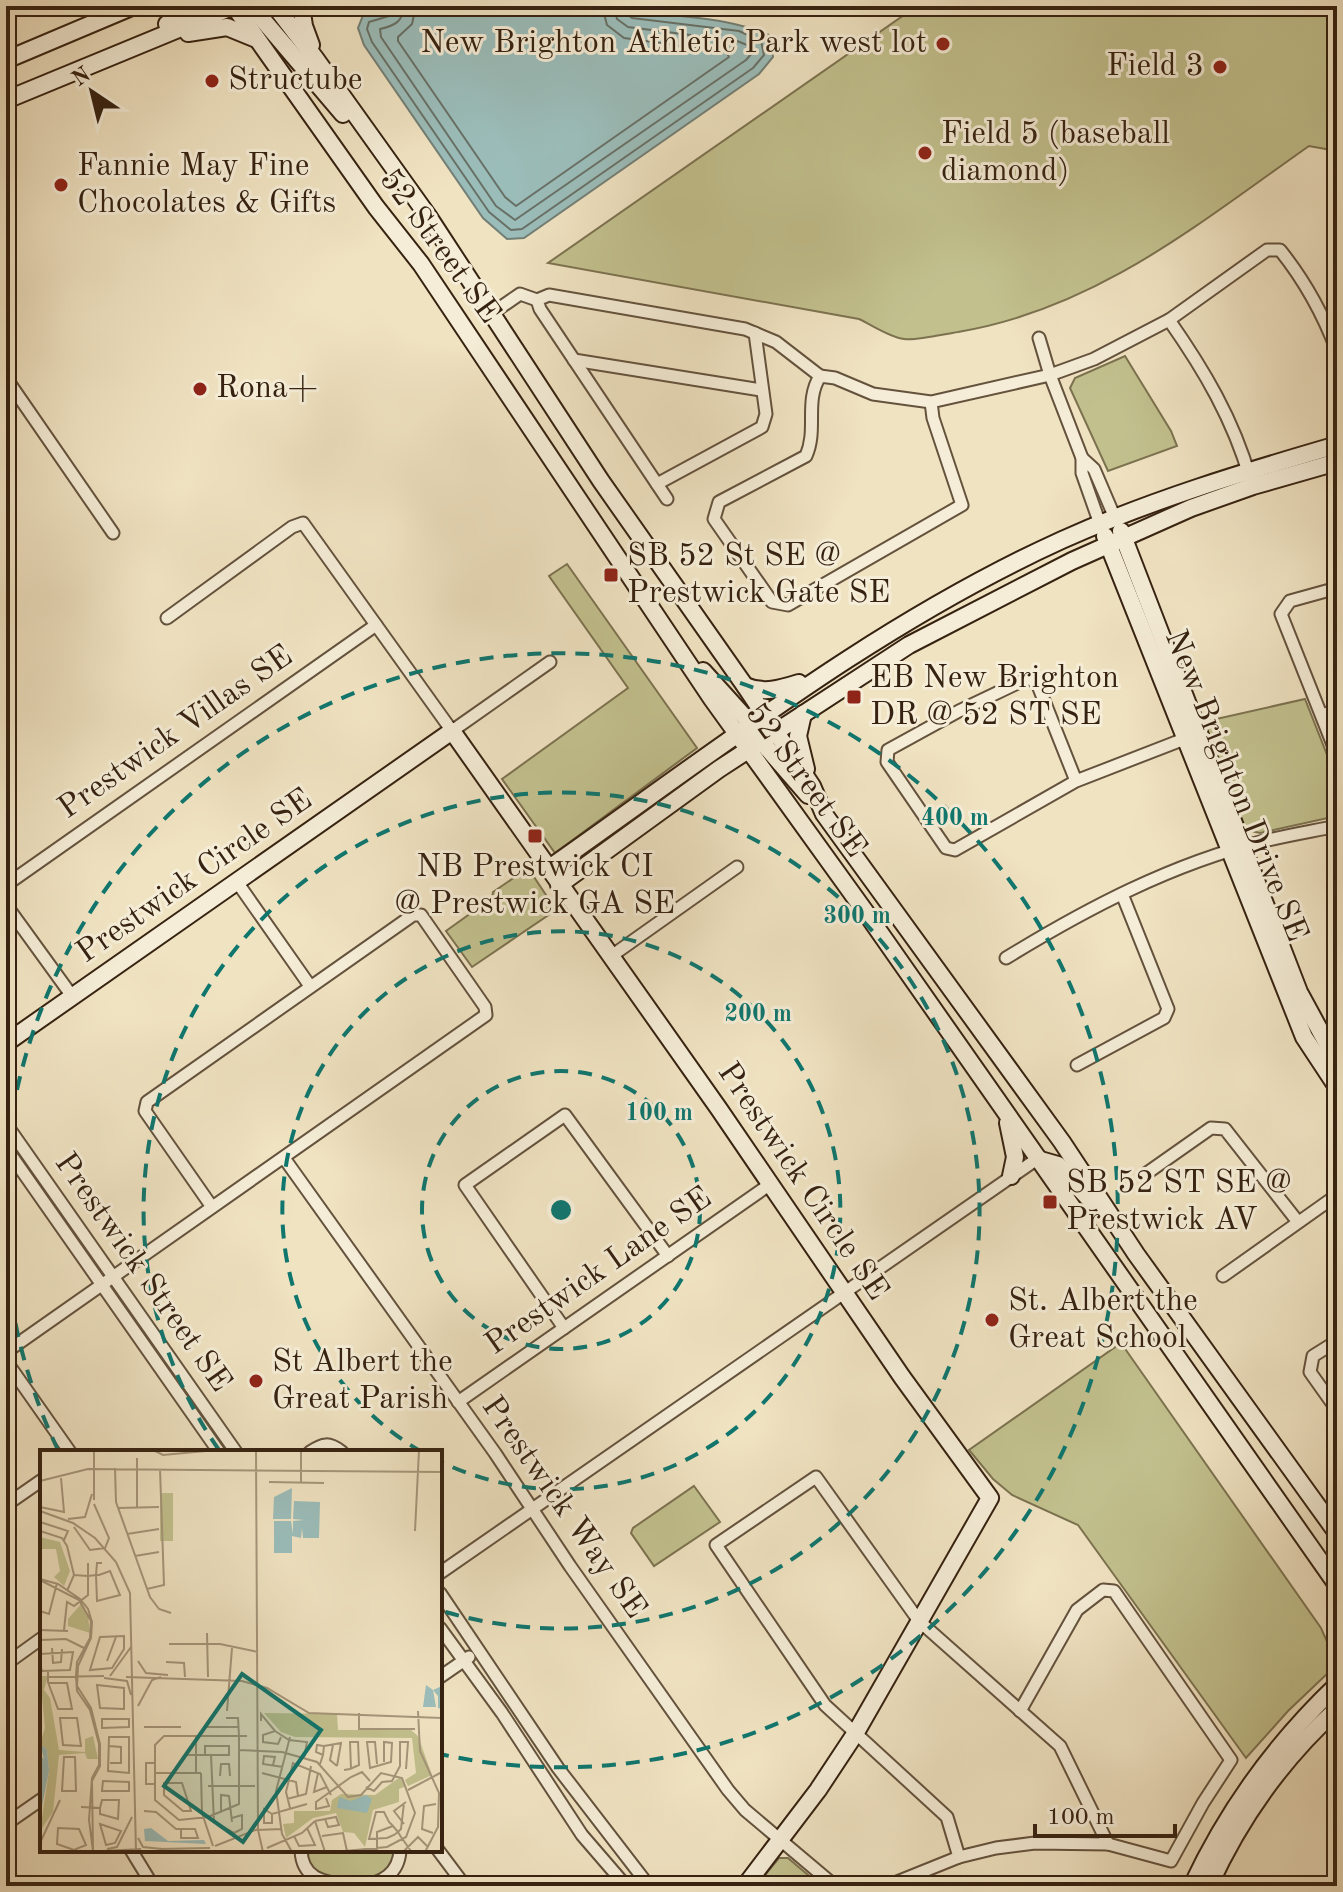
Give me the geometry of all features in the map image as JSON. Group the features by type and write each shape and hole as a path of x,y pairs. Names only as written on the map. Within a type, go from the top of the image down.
{"main road":[{"path":"6,60 134,6"},
{"path":"140,44 155,30 199,6"},
{"path":"6,100 234,6"},
{"name":"52 Street SE","path":"234,6 376,207 421,264 712,699 749,724 761,741 812,786 824,814 1062,1142 1126,1238 1337,1533"},
{"path":"251,6 349,122 373,142"},
{"name":"52 Street SE","path":"275,6 428,216 601,481 745,686 749,724"},
{"path":"301,6 315,58"},
{"path":"140,44 217,27 227,27 256,39"},
{"path":"559,885 719,769 909,645 1013,590 1250,478 1337,445"},
{"path":"548,869 816,678 959,592 1062,540 1186,490 1337,462"},
{"name":"New Brighton Drive SE","path":"1108,521 1238,849 1299,992 1337,1062"},
{"path":"681,651 710,678 824,814"},
{"path":"745,686 757,691 779,690 816,678"},
{"path":"712,699 719,725 715,749"},
{"path":"803,714 798,736 812,786"},
{"name":"Prestwick Circle SE","path":"6,1043 452,731 843,1293 990,1498 855,1734 745,1886"},
{"name":"52 Street SE","path":"761,741 770,782 864,910 1337,1585"},
{"path":"719,769 749,770 770,782"},
{"name":"New Brighton Drive SE","path":"1238,849 1304,1037 1337,1087"},
{"path":"1006,1114 1015,1157 1011,1176"},
{"path":"1037,1159 1062,1142"},
{"path":"1037,1159 1058,1165 1126,1238"},
{"path":"1319,1558 1337,1574"},
{"path":"1192,1886 1233,1808 1271,1754 1337,1685"},
{"path":"1209,1886 1235,1835 1270,1784 1301,1745 1337,1709"}],"street":[{"path":"491,314 520,294 537,300 549,295 745,329 776,342 820,376 835,378 873,394 931,402 1050,375 1094,359 1169,320 1267,250 1280,250 1325,317 1337,351"},
{"path":"537,300 540,309 667,499"},
{"path":"1169,320 1225,409 1240,443 1250,478"},
{"path":"657,484 762,427 766,414 755,333"},
{"path":"1039,338 1082,458 1094,469 1108,521"},
{"path":"574,360 761,390"},
{"path":"820,376 811,390 812,442 806,456 719,502 714,519 772,602 788,605 962,505 933,418 931,402"},
{"path":"6,378 113,533"},
{"path":"167,618 292,527 303,523 452,731 550,662"},
{"path":"1337,588 1290,601 1281,614 1337,755"},
{"name":"Prestwick Villas SE","path":"6,885 376,625"},
{"path":"1076,781 1037,683 1028,678 888,750 887,762 946,848 955,850 1076,781 1193,735"},
{"path":"1322,715 1337,710"},
{"path":"1006,958 1073,917 1181,868 1238,849 1337,826"},
{"path":"610,957 737,867"},
{"path":"237,882 310,986"},
{"path":"1077,1065 1164,1018 1168,1009 1122,894"},
{"path":"6,905 72,996"},
{"path":"6,1352 486,1015 485,1007 421,915 413,915 147,1102 145,1111 212,1207"},
{"path":"564,1328 465,1185 554,1122 565,1115 668,1256"},
{"name":"Prestwick Street SE","path":"6,1124 235,1450"},
{"path":"1147,1173 1211,1128 1225,1129 1298,1222"},
{"name":"Prestwick Street SE","path":"6,1148 218,1450"},
{"name":"Prestwick Way SE","path":"284,1158 728,1790 745,1810 835,1886"},
{"path":"442,1572 1037,1159"},
{"name":"Prestwick Lane SE","path":"458,1402 769,1185"},
{"path":"1223,1276 1337,1195"},
{"path":"1337,1341 1313,1356 1310,1372 1337,1410"},
{"path":"6,1361 69,1450"},
{"path":"314,1450 327,1444 338,1450"},
{"path":"959,1857 947,1817 825,1705 716,1545 816,1477 919,1621 1060,1746 1108,1844"},
{"path":"6,1505 40,1481"},
{"path":"887,1886 959,1857 1035,1843 1108,1844 1171,1861 1231,1760 1114,1591 1103,1590 1077,1610 1020,1711"},
{"path":"442,1596 558,1768 649,1886"},
{"path":"442,1631 502,1713 582,1835 626,1886"},
{"path":"6,1664 40,1639"},
{"path":"442,1676 479,1650"},
{"path":"6,1824 40,1800"},
{"path":"132,1852 153,1886"},
{"path":"301,1852 302,1865 307,1872 324,1881 350,1886"},
{"path":"358,1886 374,1885 387,1878 396,1868 400,1852"},
{"path":"440,1852 465,1886"}],"shaded area":[{"path":"917,6 1337,6 1337,151 1309,146 1186,233 1100,284 1008,321 923,338 898,338 859,319 548,263"},
{"path":"1125,356 1177,446 1108,471 1070,388 1075,378"},
{"path":"567,564 697,748 555,853 502,779 628,688 549,576"},
{"path":"1305,699 1337,780 1337,816 1260,833 1246,830 1203,722"},
{"path":"528,868 556,910 472,967 446,931"},
{"path":"1121,1343 1321,1628 1333,1655 1329,1672 1288,1711 1246,1758 1078,1525 1012,1495 993,1479 969,1450"},
{"path":"694,1486 720,1522 654,1566 631,1533 633,1528"},
{"path":"302,1852 400,1852 396,1868 358,1886 307,1872"},
{"path":"779,1858 788,1858 821,1886 756,1886"}],"water":[{"path":"412,6 575,7 709,19 769,35 773,57 759,74 524,238 507,239 483,218 364,45 358,28 364,13"}],"place":[{"name":"New Brighton Athletic Park west lot","path":"943,44"},
{"name":"Field 3","path":"1220,67"},
{"name":"Structube","path":"212,81"},
{"name":"Field 5 (baseball diamond)","path":"925,153"},
{"name":"Fannie May Fine Chocolates & Gifts","path":"61,185"},
{"name":"Rona+","path":"200,389"},
{"name":"SB 52 St SE @ Prestwick Gate SE","path":"611,575"},
{"name":"EB New Brighton DR @ 52 ST SE","path":"854,697"},
{"name":"NB Prestwick CI @ Prestwick GA SE","path":"535,836"},
{"name":"SB 52 ST SE @ Prestwick AV","path":"1050,1202"},
{"name":"St. Albert the Great School","path":"992,1320"},
{"name":"St Albert the Great Parish","path":"256,1381"}]}
